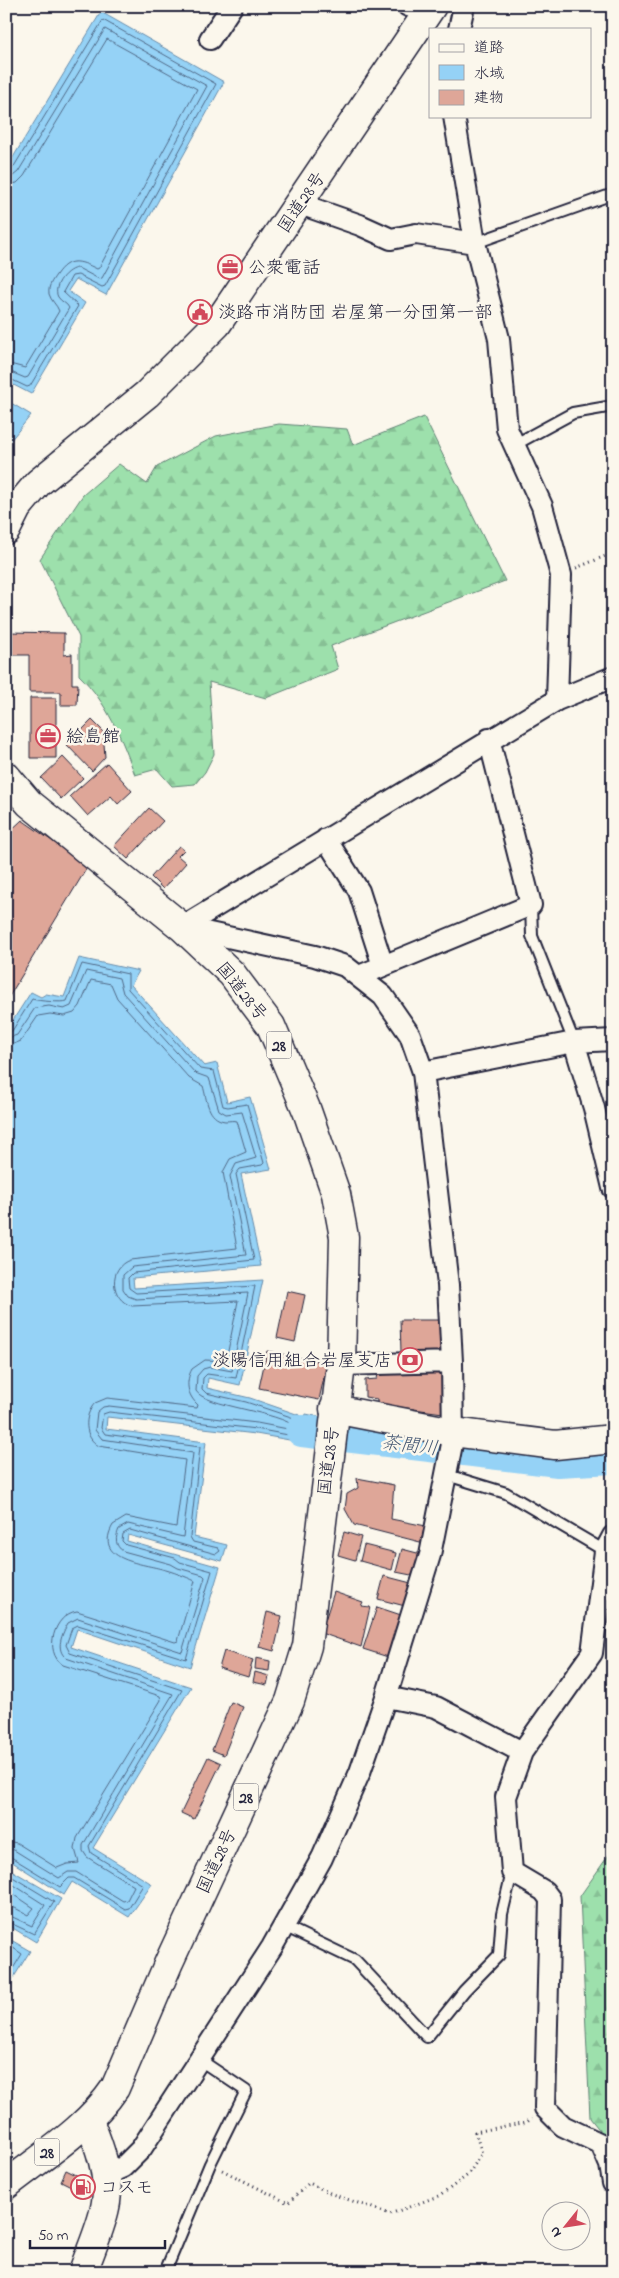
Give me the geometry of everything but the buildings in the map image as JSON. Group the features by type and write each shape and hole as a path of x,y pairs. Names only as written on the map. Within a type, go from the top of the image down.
{"main road":[{"name":"国道28号","path":"6,530 17,508 38,483 147,394 217,324 300,204 423,8"},
{"name":"国道28号","path":"6,2184 89,2120 115,2088 169,1962 290,1701 307,1646 341,1365 344,1237 336,1194 307,1111 271,1026 232,974 182,927 10,788"},
{"path":"334,1414 453,1436 555,1445 613,1439"},
{"path":"83,2272 106,2202 106,2174 98,2141 89,2120"}],"street":[{"path":"210,39 232,6"},
{"path":"459,28 464,6"},
{"path":"454,118 475,243 500,339 507,429 542,506 561,575 557,700"},
{"path":"300,204 360,225 390,239 416,234 475,243"},
{"path":"182,927 557,700 613,677"},
{"path":"359,976 531,905 490,739"},
{"path":"326,839 359,891 383,966"},
{"path":"106,2174 123,2167 141,2149 200,2060 284,1926 326,1850 360,1772 386,1697 430,1555 453,1436 448,1285 423,1072 410,1035 383,996 345,966 315,956 182,927"},
{"path":"423,1072 574,1042 613,1040"},
{"path":"574,1042 594,1108 613,1188"},
{"path":"341,1365 452,1362"},
{"path":"609,1544 592,1653 522,1752 506,1797 512,1872 544,1890 550,1899 545,2108 563,2126 601,2144 610,2165 613,2183"},
{"path":"386,1697 436,1707 522,1752"}],"lane":[{"path":"475,243 613,194"},
{"path":"514,445 573,413 613,406"},
{"path":"531,905 532,936 574,1042"},
{"path":"448,1469 506,1493 609,1544"},
{"path":"284,1926 355,1960 427,2037 464,1991 499,1955 502,1914 512,1872"},
{"path":"165,2272 210,2164 246,2091 200,2060"}],"path":[{"path":"561,575 613,553"},
{"path":"210,2164 288,2203 309,2183 332,2194 390,2214 440,2195 468,2174 482,2153 475,2132 527,2122 545,2108"}],"green space":[{"path":"424,417 505,581 331,646 338,669 266,698 209,682 214,754 205,772 195,784 172,786 157,769 135,775 125,748 106,709 79,675 79,637 40,559 83,495 119,464 147,484 157,467 216,436 279,424 347,429 353,445"},
{"path":"613,1849 613,2139 608,2141 590,2118 580,1896"}],"water":[{"path":"101,12 224,82 106,295 76,279 68,291 85,303 31,394 6,381 6,169"},
{"path":"6,400 31,415 6,446"},
{"path":"79,958 139,971 131,985 204,1066 217,1063 227,1102 250,1097 271,1169 241,1174 261,1266 133,1278 134,1288 263,1280 240,1385 208,1378 207,1388 250,1398 305,1417 306,1414 320,1417 317,1445 256,1434 107,1417 106,1429 206,1442 194,1537 227,1545 222,1561 128,1535 127,1541 220,1567 190,1667 77,1629 71,1647 191,1687 93,1848 152,1884 129,1917 72,1882 64,1895 6,1858 6,1031 31,992 41,997 46,994 64,997"},
{"path":"6,1867 61,1899 36,1942 6,1924"},
{"path":"6,1937 30,1951 6,1990"}],"waterway":[{"name":"茶間川","path":"302,1431 558,1461 613,1458"}],"place":[{"name":"公衆電話","path":"230,267"},
{"name":"淡路市消防団 岩屋第一分団第一部","path":"200,312"},
{"name":"絵島館","path":"48,736"},
{"name":"淡陽信用組合岩屋支店","path":"410,1360"},
{"name":"コスモ","path":"83,2187"}]}
